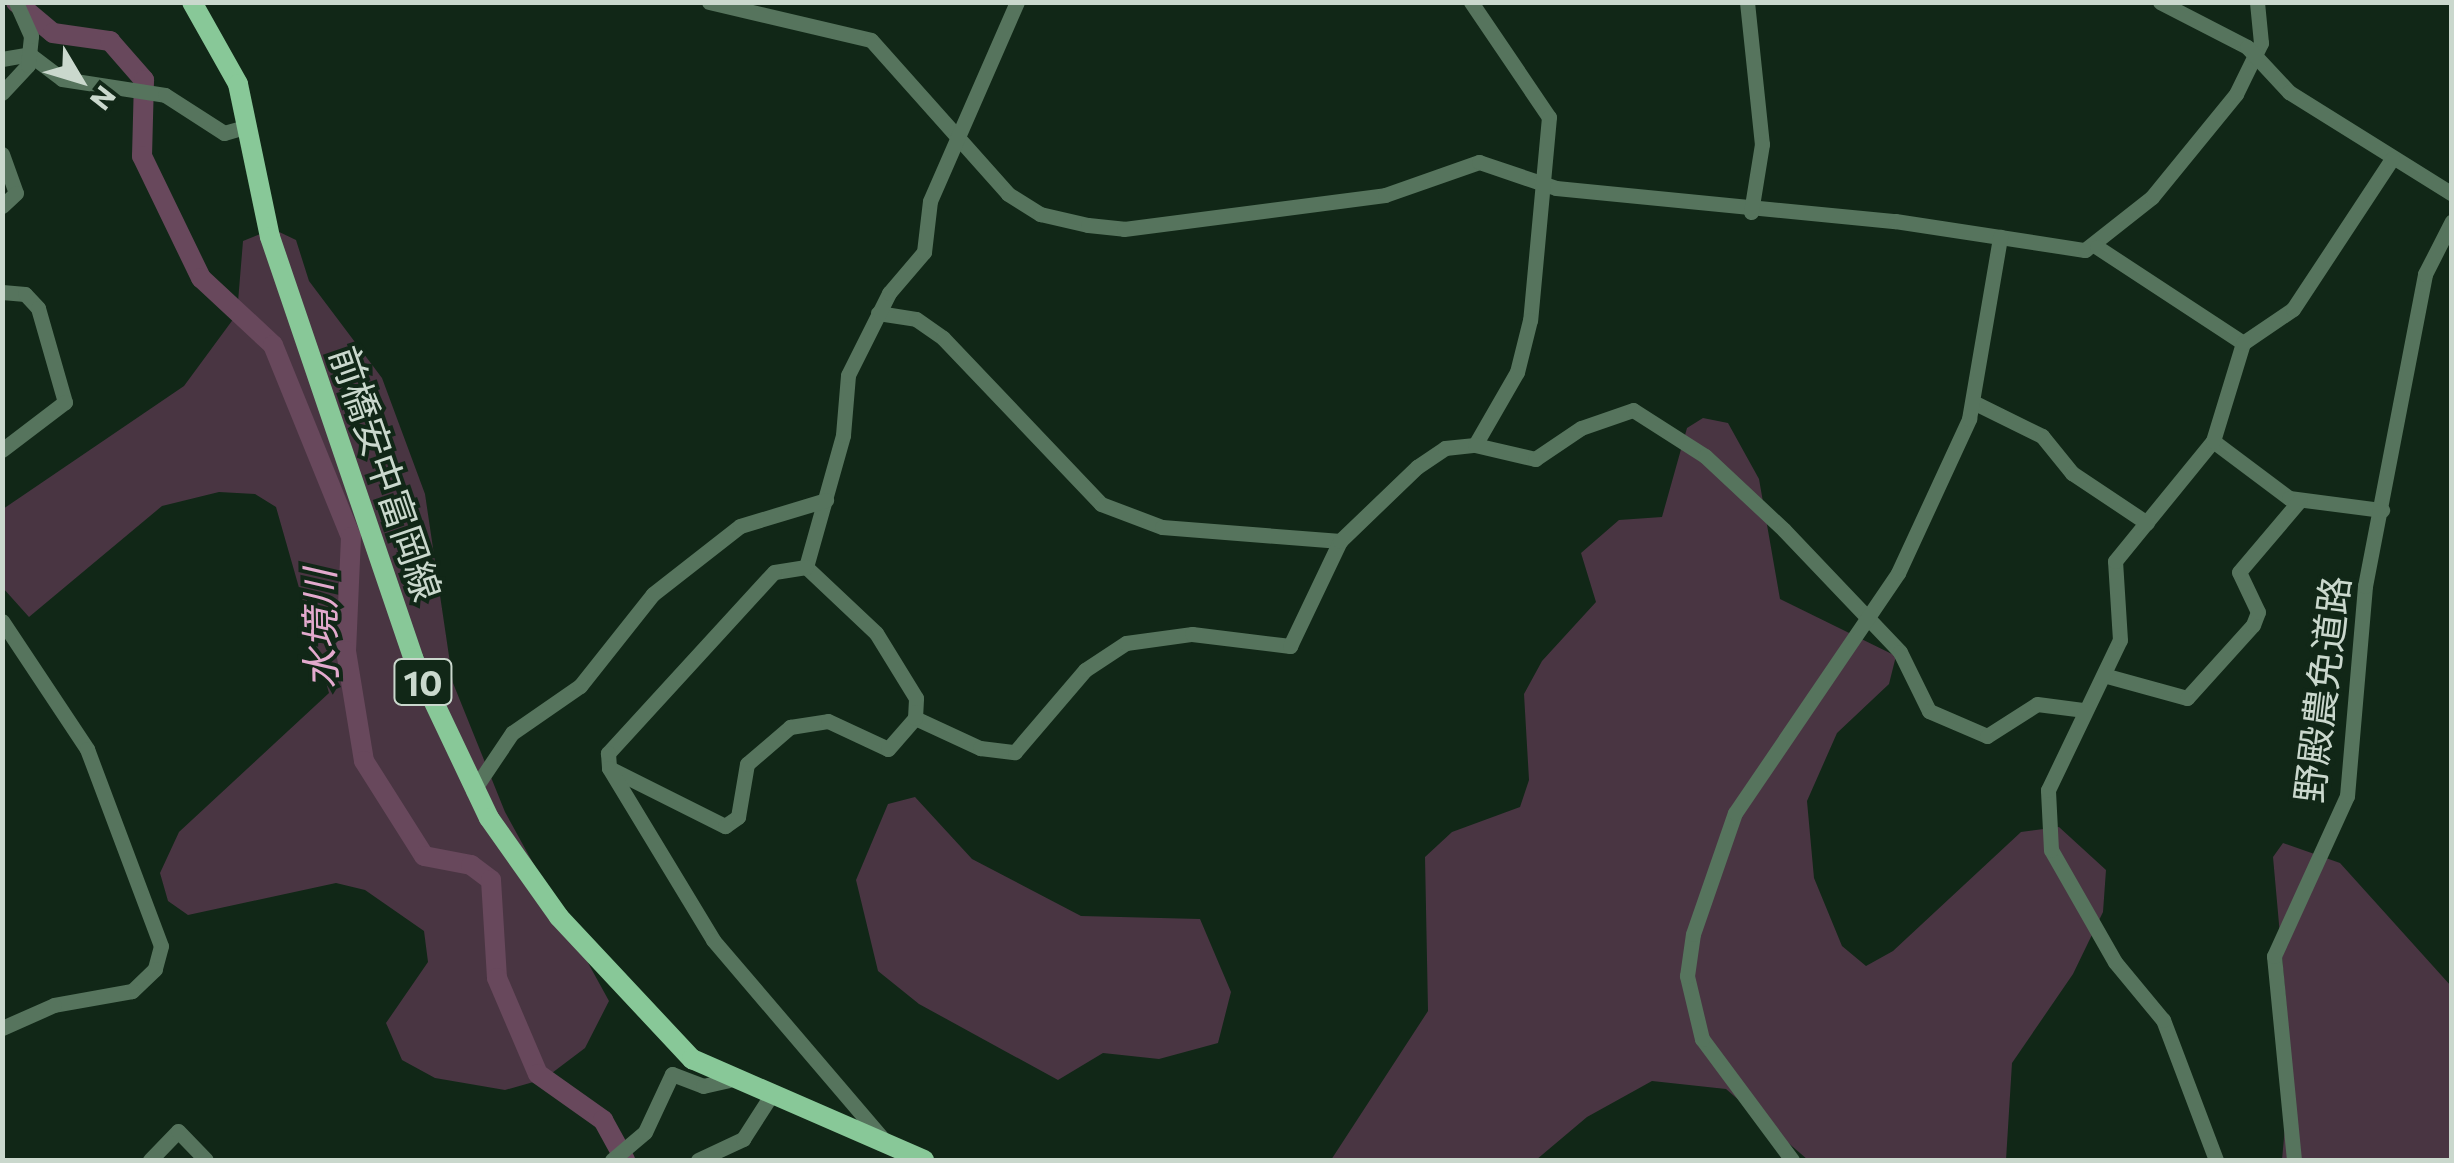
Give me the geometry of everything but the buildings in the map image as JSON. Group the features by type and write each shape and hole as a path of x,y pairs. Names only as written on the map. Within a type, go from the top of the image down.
{"main road":[{"name":"前橋安中富岡線","path":"192,2 238,84 289,292 413,658 473,790 559,917 658,1027 728,1080 924,1160"}],"street":[{"path":"709,2 871,40 958,142 1040,214 1124,229 1385,195 1479,162 1542,185 1751,212 2097,247 2243,343"},
{"path":"806,567 826,500 848,375 878,313 924,252 930,201 1018,2"},
{"path":"1471,2 1549,116 1530,320 1517,372 1475,445"},
{"path":"1746,2 1762,144 1751,212"},
{"path":"2160,2 2179,6 2247,47 2256,62 2392,159 2452,194"},
{"path":"2097,247 2152,197 2256,62 2257,2"},
{"path":"17,8 29,54 62,79 164,94 224,133 248,126"},
{"path":"2,59 29,54"},
{"path":"2,92 29,54"},
{"path":"2,154 16,193 2,206"},
{"path":"2216,1160 2163,1020 2116,962 2051,850 2048,790 2082,710 2107,676 2123,624 2113,567 2213,441 2243,343 2293,309 2392,159"},
{"name":"野殿農免道路","path":"2294,1160 2274,956 2347,796 2359,628 2426,274 2452,221"},
{"path":"1792,1160 1702,1039 1688,976 1692,934 1735,813 1870,622 1973,402 2000,237"},
{"path":"2,292 25,294 38,308 65,394 53,415 2,450"},
{"path":"878,313 916,318 943,338 1061,469 1128,517 1238,538 1340,541"},
{"path":"1973,402 2042,436 2072,472 2147,524"},
{"path":"915,718 980,748 1015,752 1085,670 1126,643 1192,634 1290,646 1340,541 1416,467 1445,448 1475,445 1535,459 1614,412 1650,414 1784,530 1908,663 1924,707 1954,726 1987,736 2036,704 2082,710"},
{"path":"2213,441 2300,500 2382,510"},
{"path":"473,790 512,733 580,686 653,594 740,526 826,500"},
{"path":"2107,676 2187,698 2253,625 2258,612 2239,572 2300,500"},
{"path":"806,567 876,633 911,682 915,718"},
{"path":"806,567 774,572 756,587 634,718 608,753 608,768 712,940 841,1093 892,1138 890,1147"},
{"path":"2,622 87,749 161,946 155,970 132,991 54,1005 2,1028"},
{"path":"608,768 731,825 747,764 790,727 828,721 878,750 915,718"},
{"path":"612,1160 645,1132 672,1074 703,1086 728,1080"},
{"path":"698,1160 743,1139 770,1096"},
{"path":"150,1160 178,1130 206,1160"}],"shaded area":[{"path":"273,229 296,240 309,281 382,378 425,494 453,683 505,812 609,1001 585,1048 544,1079 505,1090 435,1078 402,1060 386,1023 428,962 424,931 365,890 336,883 188,915 168,901 160,873 179,832 329,693 276,507 255,494 219,492 162,506 29,617 3,588 3,509 184,386 237,314 243,241"},
{"path":"1703,418 1728,423 1759,479 1780,599 1896,656 1889,684 1837,733 1807,801 1814,878 1842,946 1866,966 1893,951 2021,832 2059,827 2106,870 2103,912 2073,974 2012,1063 2006,1160 1808,1160 1726,1089 1652,1081 1587,1117 1536,1160 1331,1160 1428,1011 1425,857 1452,832 1520,807 1529,780 1524,694 1542,661 1596,602 1581,553 1619,520 1662,517 1687,428"},
{"path":"915,797 972,859 1081,916 1200,919 1231,992 1218,1043 1159,1059 1103,1053 1058,1080 919,1004 878,971 856,880 888,804"},
{"path":"2283,843 2340,863 2451,986 2451,1160 2282,1160 2291,1058 2273,857"}],"waterway":[{"name":"水境川","path":"16,2 53,33 110,41 144,80 142,156 201,278 273,345 351,537 346,651 364,761 424,856 471,865 491,880 497,978 538,1074 603,1120 625,1160"}]}
